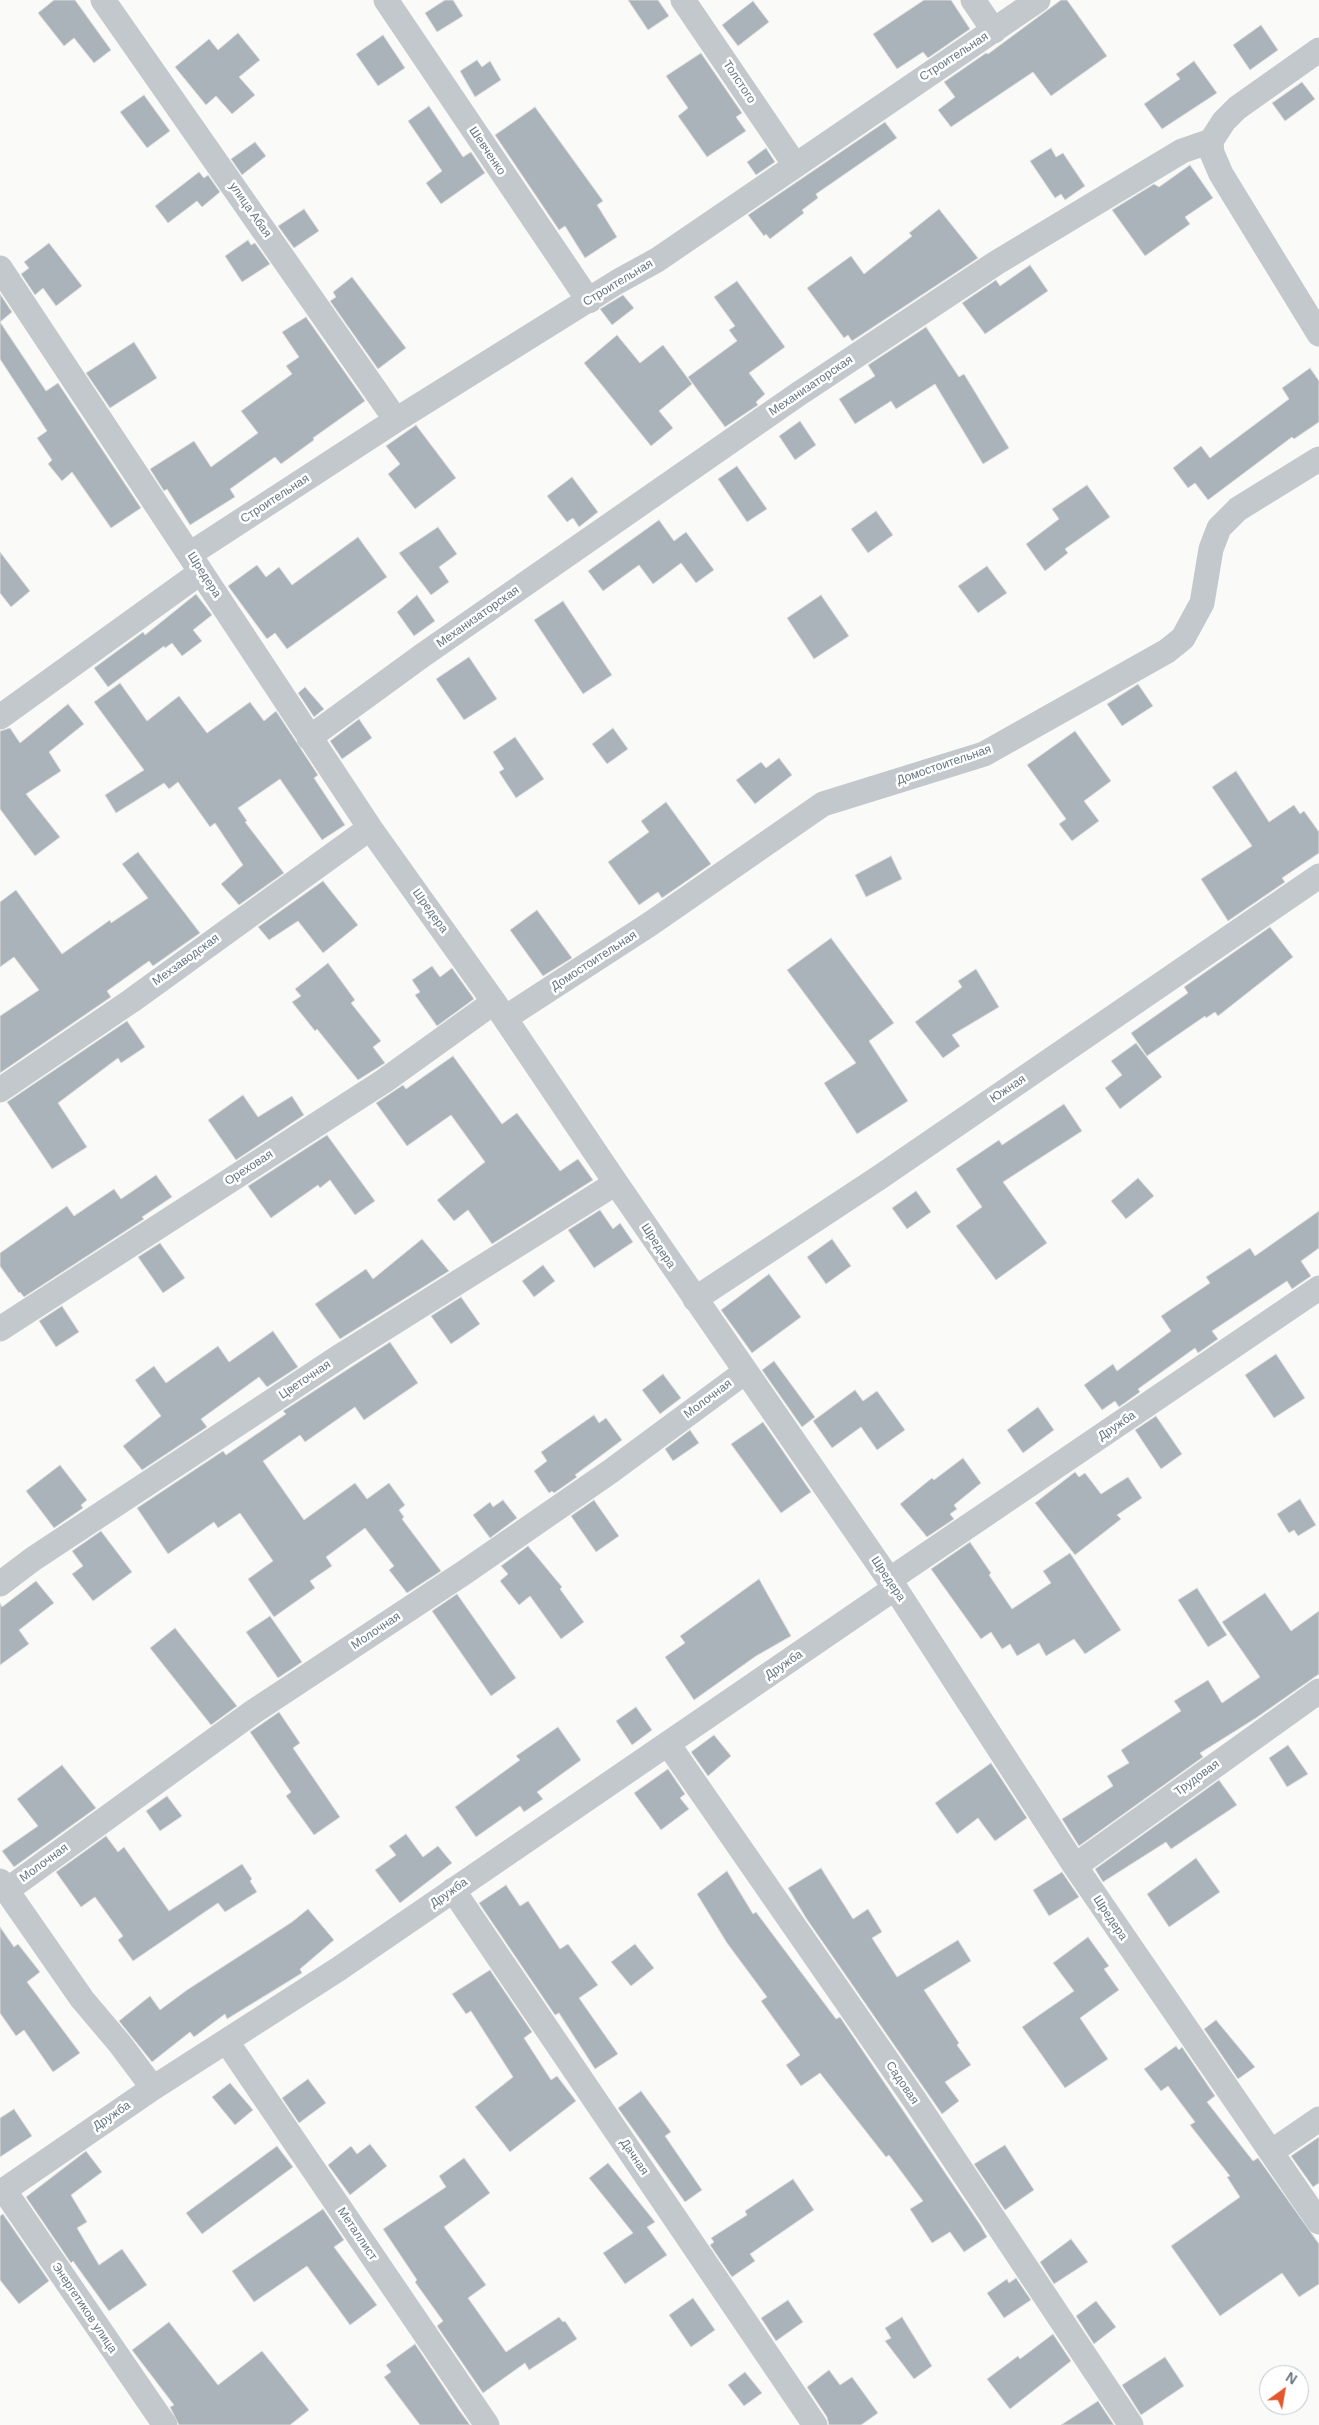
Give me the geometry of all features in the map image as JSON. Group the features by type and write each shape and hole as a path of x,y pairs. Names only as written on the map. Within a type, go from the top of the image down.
{"street":[{"name":"улица Абая","path":"103,0 396,420"},
{"name":"Шевченко","path":"386,0 589,301"},
{"name":"Толстого","path":"683,0 795,164"},
{"path":"973,0 994,31"},
{"name":"Строительная","path":"0,717 196,563 396,420 617,282 657,260 795,164 1038,0"},
{"path":"1319,50 1237,108 1224,121 1211,142 1212,153 1221,174 1319,334"},
{"name":"Механизаторская","path":"309,738 431,650 797,395 996,263 1182,151 1211,142"},
{"name":"Шредера","path":"0,268 196,563 309,738 370,828 500,1010 695,1299 892,1584 1075,1866 1319,2222"},
{"name":"Домостоительная","path":"500,1010 650,924 822,804 984,754 1167,651 1183,638 1202,602 1211,549 1219,528 1238,509 1319,460"},
{"name":"Мехзаводская","path":"0,1090 131,1000 370,828"},
{"name":"Южная","path":"695,1299 896,1166 1319,876"},
{"name":"Ореховая","path":"0,1330 384,1081 500,1010"},
{"name":"Цветочная","path":"0,1584 33,1559 342,1355 616,1183"},
{"name":"Дружба","path":"2,2191 153,2088 337,1970 668,1744 892,1584 1319,1288"},
{"name":"Молочная","path":"3,1885 253,1712 465,1572 602,1477 745,1372"},
{"name":"Трудовая","path":"1075,1866 1319,1691"},
{"name":"Садовая","path":"668,1744 897,2075 1131,2425"},
{"path":"3,1885 82,2000 120,2044 153,2088"},
{"name":"Дачная","path":"453,1890 815,2425"},
{"name":"Металлист","path":"227,2042 487,2425"},
{"path":"1271,2152 1319,2119"},
{"name":"Энергетиков улица","path":"2,2191 164,2425"}],"building":[{"path":"54,0 75,0 111,50 94,63 74,38 64,46 38,13"},
{"path":"445,0 453,0 463,16 437,32 425,13"},
{"path":"628,0 658,0 669,16 648,30"},
{"path":"924,0 951,0 970,29 928,58 923,52 897,69 873,34"},
{"path":"1061,0 1067,0 1107,56 1051,96 1033,72 951,127 938,110 955,97 944,82 986,53 988,54"},
{"path":"753,1 769,22 738,46 722,25"},
{"path":"1261,25 1278,50 1250,70 1233,45"},
{"path":"238,33 260,60 239,77 255,95 232,114 216,96 206,105 175,67 209,39 218,50"},
{"path":"383,35 405,68 378,86 356,54"},
{"path":"701,53 742,113 736,117 746,131 707,157 678,116 688,108 666,76"},
{"path":"477,60 482,67 490,61 501,80 475,97 460,71"},
{"path":"1194,61 1217,93 1162,129 1144,104 1180,79 1176,74"},
{"path":"1302,82 1315,99 1285,121 1272,103"},
{"path":"144,95 170,131 147,148 120,112"},
{"path":"429,106 463,157 471,152 485,173 441,204 426,183 442,171 408,121"},
{"path":"535,107 603,201 597,205 617,237 585,258 565,226 559,230 495,135"},
{"path":"885,122 897,138 816,194 818,198 802,210 804,213 770,239 766,234 764,236 748,215"},
{"path":"255,142 266,156 242,175 231,159"},
{"path":"766,148 775,162 756,175 747,162"},
{"path":"1051,148 1056,157 1063,153 1085,186 1065,200 1061,194 1055,198 1030,161"},
{"path":"1190,165 1213,198 1185,217 1190,224 1145,256 1112,210 1154,184 1159,187"},
{"path":"199,172 204,178 208,175 220,192 202,207 197,201 168,223 155,206"},
{"path":"304,209 319,231 294,248 278,226"},
{"path":"939,209 978,258 852,341 848,335 844,338 807,288 851,256 864,274 912,236 909,233"},
{"path":"248,240 251,245 255,243 270,264 242,282 225,256"},
{"path":"49,243 82,286 56,306 43,288 35,295 21,274 29,268 24,262"},
{"path":"1030,265 1048,291 985,334 962,303 996,280 1000,286"},
{"path":"352,277 406,348 378,369 330,301 336,297 333,292"},
{"path":"737,281 785,347 749,373 765,394 756,402 758,405 725,427 688,377 737,341 729,330 735,326 714,297"},
{"path":"0,294 12,312 0,322"},
{"path":"623,295 634,308 612,325 600,309"},
{"path":"306,317 365,401 313,438 314,440 281,464 275,457 230,489 235,497 190,525 167,489 164,491 150,469 194,441 211,467 258,433 241,411 292,374 286,366 299,357 282,332"},
{"path":"0,322 46,391 58,383 141,508 111,528 72,472 62,481 48,464 52,460 37,438 47,431 0,359"},
{"path":"926,327 959,377 964,374 1009,448 983,464 935,384 896,409 891,401 855,424 839,399 875,376 868,365"},
{"path":"617,335 640,363 663,345 692,384 659,411 673,428 651,446 584,363"},
{"path":"134,342 157,378 110,408 86,373"},
{"path":"1310,368 1319,381 1319,422 1294,439 1292,437 1208,500 1195,483 1188,488 1173,468 1201,446 1210,458 1289,399 1282,388"},
{"path":"800,421 816,445 795,460 779,436"},
{"path":"416,425 456,478 415,509 388,474 400,464 386,446"},
{"path":"737,466 767,509 747,522 718,479"},
{"path":"572,477 598,512 579,527 573,518 567,522 547,496"},
{"path":"1087,485 1110,517 1065,549 1068,553 1045,571 1026,544 1059,519 1052,509"},
{"path":"876,511 893,535 868,553 851,529"},
{"path":"659,520 674,541 686,532 714,570 696,583 681,563 653,584 639,565 603,591 588,571"},
{"path":"438,527 457,554 439,567 449,582 431,595 399,553"},
{"path":"358,537 387,577 287,649 275,633 267,639 228,586 257,565 266,577 279,567 292,585"},
{"path":"0,552 30,591 11,607 0,593"},
{"path":"987,566 1007,593 978,613 958,586"},
{"path":"196,594 212,615 193,630 202,641 182,656 172,643 165,648 164,646 108,687 94,668 143,632 145,635"},
{"path":"417,595 435,621 414,636 397,612"},
{"path":"821,595 849,636 814,659 787,618"},
{"path":"563,601 612,675 583,694 534,620"},
{"path":"469,657 497,699 464,720 436,679"},
{"path":"120,683 147,721 179,696 207,733 250,702 264,721 276,711 318,775 314,778 345,825 322,840 280,779 238,808 247,821 245,822 284,873 239,905 221,884 243,865 215,823 210,827 178,782 169,789 164,783 116,813 105,795 144,770 94,702"},
{"path":"1138,684 1153,706 1122,726 1107,704"},
{"path":"305,687 324,709 314,717 298,693"},
{"path":"68,704 84,724 49,752 61,771 26,794 60,837 35,856 0,809 0,731 10,728 20,743"},
{"path":"359,719 372,738 342,759 330,741"},
{"path":"613,728 628,749 607,764 592,744"},
{"path":"1075,731 1111,781 1084,801 1099,821 1072,841 1059,824 1066,819 1027,765"},
{"path":"515,737 544,779 516,798 499,772 504,769 493,752"},
{"path":"779,758 792,775 755,804 736,780 761,762 766,768"},
{"path":"1236,771 1269,822 1294,805 1300,814 1304,811 1319,832 1319,853 1282,878 1285,882 1228,921 1201,879 1252,846 1212,787"},
{"path":"666,802 711,864 662,898 658,892 639,905 608,862 649,832 641,821"},
{"path":"138,852 200,933 153,966 149,961 107,991 111,997 0,1073 0,1016 39,990 14,957 0,967 0,902 16,890 62,954 110,920 111,923 148,898 122,864"},
{"path":"891,856 902,879 866,897 855,875"},
{"path":"323,881 358,925 323,953 298,921 269,940 258,927"},
{"path":"537,910 572,958 543,976 510,930"},
{"path":"1270,927 1293,957 1218,1016 1215,1012 1206,1018 1205,1016 1147,1056 1131,1033 1188,993 1184,987"},
{"path":"831,938 894,1023 869,1041 908,1101 857,1134 824,1083 856,1063 787,970"},
{"path":"328,963 355,1000 351,1003 381,1041 373,1047 385,1063 358,1080 317,1029 315,1031 292,1002 301,996 295,989"},
{"path":"432,966 440,977 452,968 474,999 437,1026 415,995 420,992 412,980"},
{"path":"976,969 999,1007 952,1035 960,1046 943,1058 915,1022 962,987 958,981"},
{"path":"127,1021 145,1047 121,1063 118,1058 58,1103 87,1147 52,1169 7,1102"},
{"path":"1136,1043 1162,1077 1120,1109 1105,1088 1122,1075 1111,1061"},
{"path":"453,1056 502,1124 517,1113 560,1171 578,1159 593,1180 492,1244 468,1210 454,1221 437,1200 485,1162 451,1115 407,1146 376,1103 403,1085 406,1089"},
{"path":"243,1095 258,1117 292,1096 304,1115 236,1160 208,1120"},
{"path":"1064,1104 1082,1131 1003,1182 1047,1243 996,1280 956,1226 982,1207 956,1169 999,1140 1002,1145"},
{"path":"327,1135 375,1201 355,1215 330,1180 320,1188 318,1185 271,1218 248,1186"},
{"path":"156,1175 172,1197 142,1217 144,1219 24,1297 19,1293 0,1266 0,1253 67,1206 74,1216 114,1189 121,1199"},
{"path":"1138,1178 1154,1196 1126,1219 1111,1201"},
{"path":"916,1191 931,1212 907,1229 892,1208"},
{"path":"600,1210 613,1229 620,1223 633,1242 594,1268 568,1230"},
{"path":"1319,1211 1319,1248 1301,1261 1311,1276 1292,1289 1287,1281 1212,1331 1218,1339 1198,1353 1195,1348 1138,1389 1140,1392 1119,1407 1115,1401 1102,1410 1084,1385 1113,1364 1117,1371 1171,1331 1161,1316 1210,1283 1206,1277 1250,1248 1255,1256"},
{"path":"422,1239 449,1271 340,1339 315,1304 366,1269 373,1279"},
{"path":"832,1239 851,1266 826,1284 807,1257"},
{"path":"160,1243 185,1278 163,1293 138,1257"},
{"path":"543,1265 555,1281 534,1297 522,1281"},
{"path":"769,1274 801,1317 752,1353 721,1310"},
{"path":"461,1297 480,1324 451,1344 431,1316"},
{"path":"62,1306 79,1332 56,1347 39,1321"},
{"path":"273,1331 298,1367 267,1387 259,1377 201,1419 207,1427 142,1470 123,1446 161,1416 135,1380 154,1366 166,1383 218,1346 229,1362"},
{"path":"390,1342 418,1383 364,1420 355,1407 305,1442 300,1435 263,1461 304,1520 355,1483 367,1499 389,1483 405,1505 399,1510 404,1517 402,1519 441,1571 407,1593 389,1570 394,1566 365,1528 326,1557 332,1566 310,1581 315,1588 274,1617 248,1579 273,1561 240,1513 218,1528 214,1522 168,1554 137,1508 223,1451 226,1455 286,1414 283,1411"},
{"path":"1276,1354 1305,1398 1274,1418 1245,1375"},
{"path":"774,1361 815,1417 802,1427 762,1370"},
{"path":"663,1374 681,1398 660,1414 642,1390"},
{"path":"855,1390 863,1401 877,1391 905,1430 877,1450 861,1427 832,1448 813,1421"},
{"path":"1038,1407 1054,1430 1023,1453 1007,1430"},
{"path":"594,1415 599,1423 606,1418 622,1440 575,1475 577,1477 554,1493 552,1491 549,1493 534,1471 547,1461 541,1452"},
{"path":"1156,1416 1182,1454 1161,1469 1135,1430"},
{"path":"763,1422 811,1492 781,1513 731,1444"},
{"path":"690,1430 699,1443 673,1461 665,1449"},
{"path":"963,1458 981,1483 954,1505 957,1509 950,1514 954,1519 927,1537 900,1504 932,1478 934,1480"},
{"path":"60,1465 87,1500 81,1505 83,1508 54,1528 26,1491"},
{"path":"1075,1472 1079,1477 1085,1473 1101,1494 1128,1477 1142,1498 1117,1515 1121,1519 1075,1555 1035,1503"},
{"path":"1300,1499 1316,1525 1298,1536 1294,1530 1289,1533 1277,1514"},
{"path":"503,1500 517,1518 490,1538 473,1515 490,1502 493,1507"},
{"path":"594,1500 619,1536 596,1552 571,1516"},
{"path":"101,1531 132,1572 93,1601 72,1574 83,1566 72,1551"},
{"path":"970,1542 1012,1609 1051,1583 1043,1571 1070,1553 1121,1630 1085,1654 1074,1639 1046,1656 1039,1643 1017,1656 1010,1644 1002,1649 991,1632 981,1639 931,1569"},
{"path":"528,1546 562,1587 560,1589 584,1622 561,1639 530,1596 519,1605 500,1581 508,1574 501,1566"},
{"path":"759,1579 791,1636 756,1656 694,1700 665,1657 685,1643 680,1636"},
{"path":"36,1581 54,1603 19,1630 29,1644 0,1665 0,1603 2,1607"},
{"path":"1197,1588 1227,1635 1208,1647 1178,1600"},
{"path":"1265,1593 1291,1631 1319,1611 1319,1674 1256,1718 1200,1753 1203,1757 1079,1846 1062,1819 1113,1786 1107,1776 1129,1763 1121,1750 1181,1711 1174,1701 1208,1680 1222,1703 1260,1677 1222,1622"},
{"path":"457,1594 516,1678 491,1696 432,1611"},
{"path":"270,1616 302,1662 278,1678 246,1632"},
{"path":"175,1628 237,1706 211,1725 150,1648"},
{"path":"636,1707 652,1730 632,1745 616,1721"},
{"path":"279,1712 300,1743 293,1748 340,1817 314,1835 286,1796 291,1792 250,1732"},
{"path":"558,1727 581,1760 537,1792 543,1799 524,1812 520,1806 476,1837 455,1807 520,1760 516,1756"},
{"path":"714,1735 731,1756 708,1776 691,1752"},
{"path":"1288,1745 1308,1774 1287,1787 1269,1758"},
{"path":"991,1763 1027,1818 995,1841 978,1818 957,1834 935,1803"},
{"path":"62,1765 96,1808 14,1867 2,1851 38,1826 17,1799"},
{"path":"668,1769 685,1794 680,1798 689,1809 661,1830 634,1793"},
{"path":"1219,1780 1237,1805 1171,1849 1166,1842 1103,1882 1095,1869"},
{"path":"167,1796 182,1816 160,1831 146,1811"},
{"path":"406,1834 423,1857 438,1846 452,1863 400,1903 375,1870 396,1855 389,1846"},
{"path":"106,1836 118,1852 124,1847 169,1911 242,1864 252,1879 250,1881 257,1892 225,1912 218,1903 133,1961 118,1940 123,1936 95,1897 81,1907 56,1872"},
{"path":"1196,1858 1220,1892 1169,1927 1147,1894"},
{"path":"821,1868 853,1919 868,1909 882,1932 872,1938 897,1977 958,1940 971,1961 924,1990 959,2043 957,2045 971,2065 945,2082 959,2101 942,2114 806,1918 788,1888"},
{"path":"727,1871 753,1914 756,1912 836,2019 840,2017 987,2237 964,2252 950,2232 932,2243 910,2209 923,2201 889,2155 886,2157 820,2073 801,2086 786,2065 800,2055 761,2001 767,1997 727,1943 697,1894"},
{"path":"1062,1872 1079,1897 1049,1916 1033,1890"},
{"path":"506,1885 520,1906 528,1901 560,1949 568,1944 598,1985 579,1998 618,2054 595,2069 559,2013 555,2015 479,1903"},
{"path":"308,1909 334,1940 300,1969 302,1973 227,2019 225,2014 194,2037 190,2032 152,2062 119,2021 150,1996 160,2010 187,1990 292,1922"},
{"path":"0,1927 14,1947 18,1944 40,1972 27,1982 80,2053 53,2072 24,2030 16,2036 0,2013"},
{"path":"1088,1937 1109,1966 1104,1969 1119,1990 1080,2018 1108,2059 1065,2088 1022,2027 1074,1991 1053,1963"},
{"path":"635,1944 654,1968 631,1986 611,1962"},
{"path":"490,1970 532,2032 524,2038 551,2080 557,2076 576,2101 510,2152 475,2107 513,2077 471,2011 466,2014 452,1994"},
{"path":"1216,2020 1255,2067 1238,2079 1204,2029"},
{"path":"1176,2046 1179,2050 1182,2047 1215,2096 1207,2102 1253,2161 1258,2158 1319,2244 1319,2284 1299,2297 1282,2273 1220,2316 1171,2246 1240,2197 1227,2177 1230,2176 1190,2125 1195,2122 1168,2086 1161,2091 1144,2069"},
{"path":"308,2079 326,2103 299,2123 282,2098"},
{"path":"230,2083 253,2110 235,2125 212,2097"},
{"path":"641,2091 671,2132 665,2136 702,2190 685,2202 618,2108"},
{"path":"14,2109 32,2136 0,2157 0,2118"},
{"path":"1319,2137 1319,2183 1313,2187 1291,2156"},
{"path":"370,2144 387,2166 350,2195 328,2165 351,2146 357,2154"},
{"path":"1005,2145 1034,2190 1005,2210 974,2164"},
{"path":"277,2146 293,2167 202,2234 186,2213"},
{"path":"86,2151 102,2172 71,2195 87,2222 77,2228 99,2265 122,2249 147,2285 109,2311 73,2261 71,2263 26,2197"},
{"path":"464,2158 490,2193 444,2227 486,2285 468,2298 506,2352 559,2317 563,2322 565,2321 577,2339 529,2370 525,2363 483,2393 437,2326 443,2321 415,2282 417,2280 383,2229 446,2187 439,2176"},
{"path":"608,2163 655,2222 647,2227 667,2255 625,2284 603,2253 633,2233 589,2178"},
{"path":"793,2179 814,2210 750,2254 755,2261 732,2277 710,2245 714,2242 711,2238 747,2215 745,2211"},
{"path":"323,2209 344,2240 334,2247 377,2305 350,2325 307,2266 254,2302 232,2271"},
{"path":"3,2214 49,2281 19,2304 0,2280 0,2216"},
{"path":"1071,2239 1088,2262 1054,2284 1040,2262"},
{"path":"1016,2278 1031,2300 1004,2318 987,2293 1007,2279 1009,2283"},
{"path":"693,2298 715,2330 691,2347 669,2315"},
{"path":"788,2300 803,2322 776,2341 761,2318"},
{"path":"1096,2301 1116,2327 1094,2344 1076,2316"},
{"path":"902,2317 932,2366 914,2379 885,2341 891,2338 885,2328"},
{"path":"169,2322 218,2385 262,2351 309,2410 290,2425 179,2425 170,2407 174,2405 132,2350"},
{"path":"1053,2334 1071,2361 1010,2409 987,2379 1018,2356 1020,2359"},
{"path":"415,2344 470,2425 420,2425 384,2377 391,2372 386,2365"},
{"path":"1165,2357 1184,2386 1141,2415 1122,2385"},
{"path":"829,2370 840,2385 852,2377 878,2413 861,2425 829,2425 827,2417 807,2387"},
{"path":"745,2372 762,2393 744,2406 728,2385"},
{"path":"1098,2401 1114,2425 1061,2425"}]}
